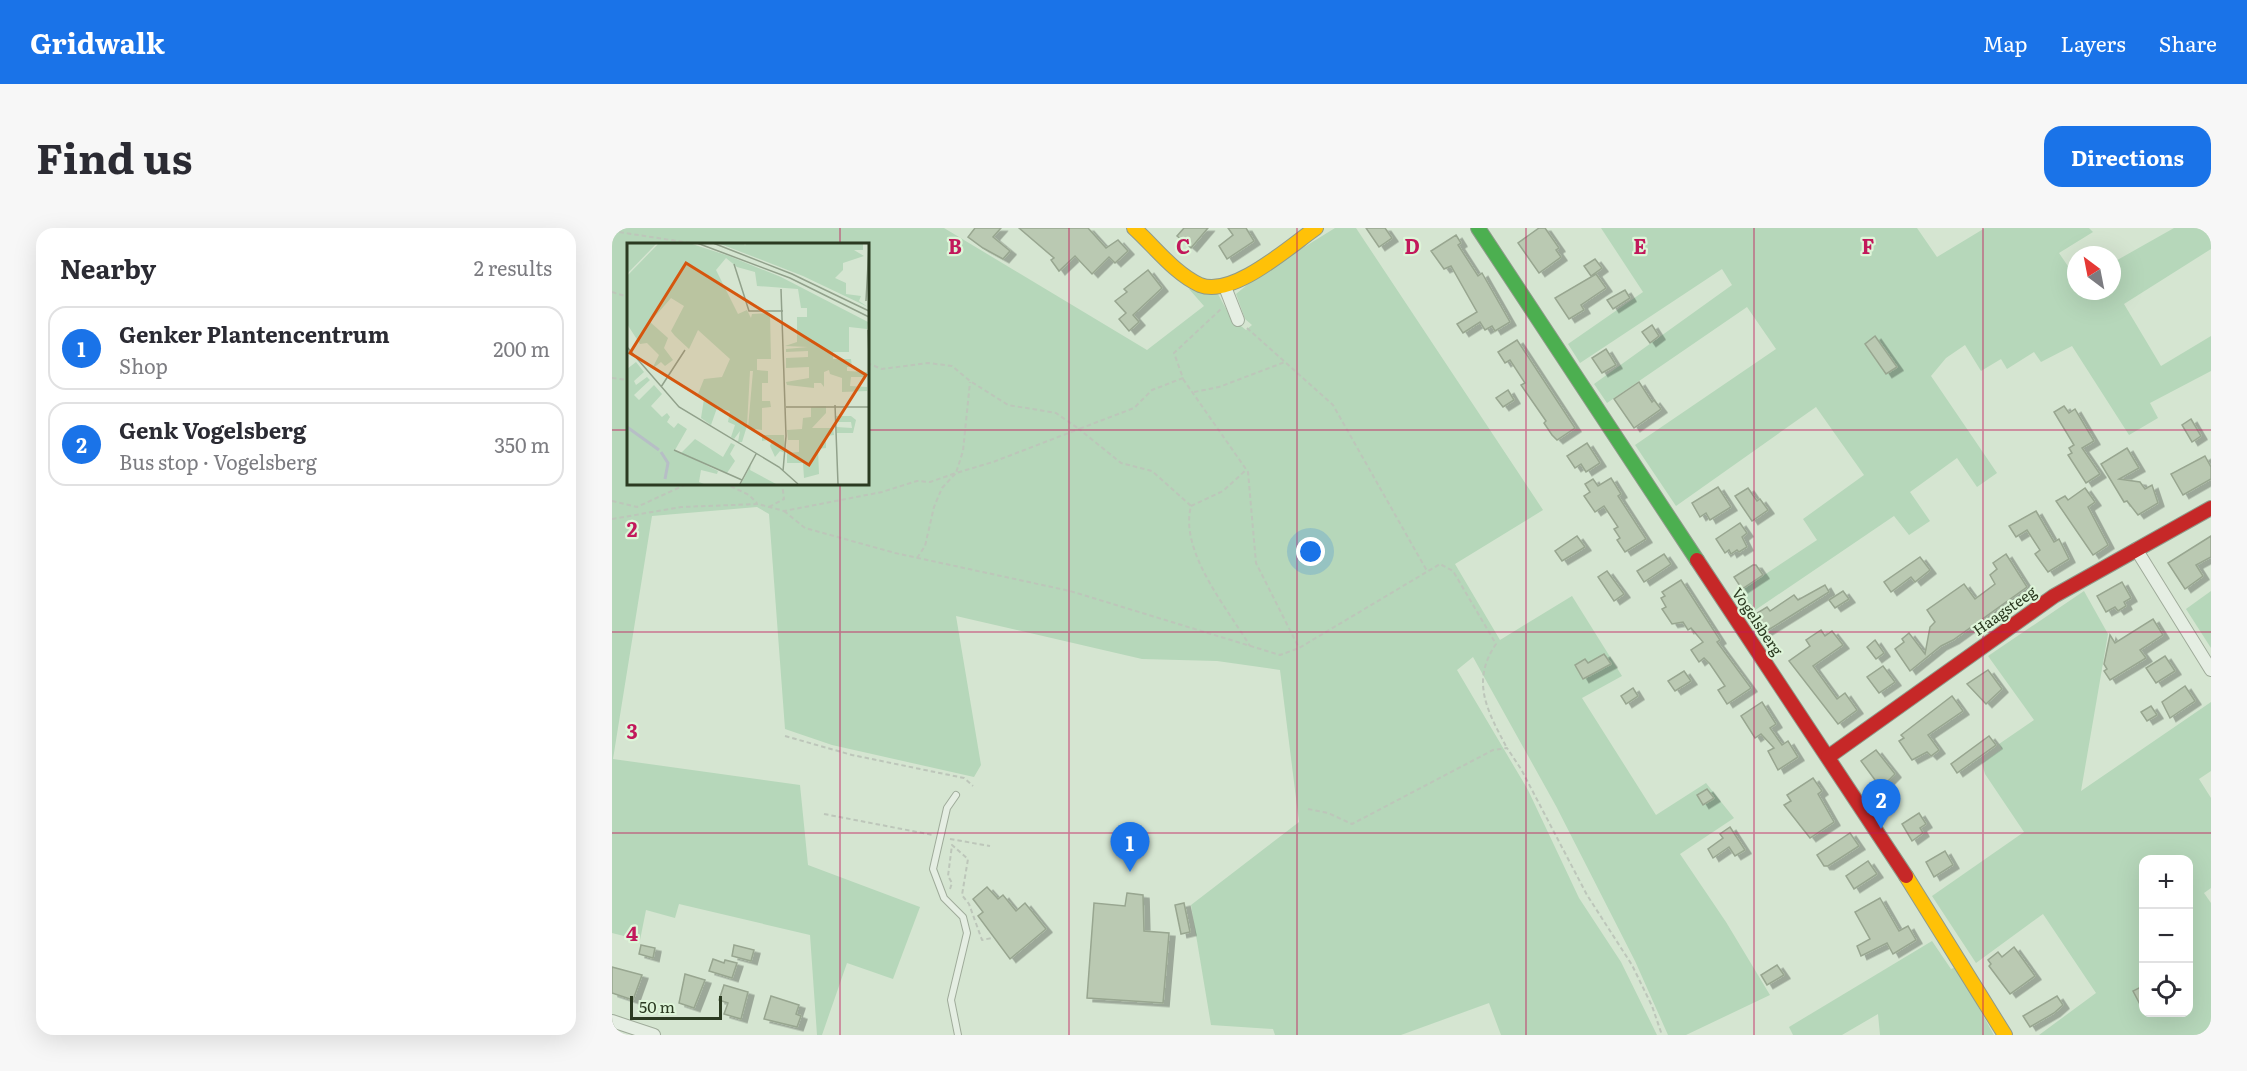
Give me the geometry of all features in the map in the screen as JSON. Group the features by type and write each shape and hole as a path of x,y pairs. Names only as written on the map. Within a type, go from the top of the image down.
{"street":[{"path":"1134,228 1201,285 1226,287 1316,228"},
{"name":"Vogelsberg","path":"1479,228 1947,939 2005,1035"},
{"path":"1226,287 1238,320"},
{"name":"Haagsteeg","path":"1828,757 2054,596 2211,508"},
{"path":"2136,549 2211,670"},
{"path":"612,1021 654,1035"}],"lane":[{"path":"956,795 947,808 933,869 947,900 963,917 967,933 951,1000 958,1035"}],"path":[{"path":"612,231 690,243"},
{"path":"612,292 627,297"},
{"path":"1230,301 1174,353 1183,378 1246,470 1256,563 1299,648"},
{"path":"1238,320 1333,405 1427,571"},
{"path":"1193,393 1218,387 1285,362"},
{"path":"868,363 882,369 928,363 952,366 970,381 1008,405 1056,413 1121,464 1152,471 1191,506"},
{"path":"612,378 627,381"},
{"path":"784,511 882,492 917,481 930,482 993,462 1134,408 1152,390 1183,378"},
{"path":"917,558 926,546 934,507 942,488 956,472 963,452 970,381"},
{"path":"1246,470 1223,491 1191,506 1187,521 1193,552 1250,646"},
{"path":"612,501 637,507 687,484"},
{"path":"726,484 749,495 758,504"},
{"path":"769,507 784,499 782,484"},
{"path":"612,519 681,507 758,504 784,511 805,528 917,558 1070,591 1280,655 1299,648 1440,564 1453,571 1496,644 1484,661 1483,697 1507,748 1521,769 1587,895 1632,965 1652,1006 1662,1035"},
{"path":"785,736 852,755 964,778 973,786"},
{"path":"1308,809 1328,813 1352,824 1483,755 1507,748"},
{"path":"824,814 990,846"},
{"path":"947,900 952,883 948,876 953,840"},
{"path":"952,845 968,859 962,895 969,904 982,940 992,938"}],"green space":[{"path":"612,228 944,228 1147,350 1204,306 1189,289 1218,294 1231,318 1246,330 1252,325 1245,319 1236,294 1259,275 1335,228 1356,228 1543,510 1455,564 1500,640 1572,596 1622,676 1582,698 1656,815 1706,783 1734,818 1680,854 1726,922 1770,995 1686,1035 1668,1035 1635,961 1556,806 1473,657 1457,670 1528,790 1579,898 1621,962 1657,1035 1501,1035 1489,1003 1401,1035 1275,1035 1273,1029 1211,1025 1191,905 1299,822 1280,670 1217,661 1142,659 956,616 981,765 974,777 832,745 785,729 769,514 757,507 652,516 613,759 800,785 808,865 920,907 893,979 847,963 822,1035 817,1035 810,935 679,904 675,918 646,910 640,940 612,933"},
{"path":"1601,228 1917,228 1937,257 1985,228 2089,228 2093,232 2059,253 2067,265 2067,300 2121,300 2121,258 2174,228 2211,228 2211,249 2124,304 2161,366 2211,336 2211,371 2150,403 2158,418 2129,435 2072,346 2041,362 2034,352 2007,369 2001,359 1981,371 1965,345 1946,358 1931,376 1997,473 1977,487 1957,458 1910,492 1930,521 1909,535 1894,516 1748,615 1734,595 1817,540 1803,519 1864,475 1816,407 1676,506 1635,445 1776,349 1747,307 1607,403 1594,384 1732,285 1722,269 1580,363 1568,344 1643,292"},
{"path":"2084,591 2108,634 2081,791 2211,702 2211,771 2199,779 2211,798 2211,888 2204,893 2211,903 2211,1035 2039,1035 2096,993 2043,914 1976,963 1932,896 2024,832 1985,774 1982,763 2002,749 1999,744 2034,720 1988,656"},
{"path":"2211,591 2211,648 2186,609"},
{"path":"1932,941 1951,969 1956,967 1994,1035 1880,1035 1878,1014 1842,1035 1793,1035 1789,1027"}],"building":[{"path":"975,228 1001,228 993,237 1010,251 1003,259 983,248 968,237"},
{"path":"1019,228 1088,228 1106,248 1118,240 1128,251 1115,263 1109,257 1092,274 1075,256 1059,271 1051,260 1054,258"},
{"path":"1184,228 1208,228 1191,248 1177,236"},
{"path":"1228,228 1246,228 1254,241 1227,259 1219,246 1233,235"},
{"path":"1366,228 1385,228 1392,238 1379,247"},
{"path":"1539,228 1545,228 1559,248 1556,250 1561,257 1539,273 1518,243"},
{"path":"1456,235 1461,243 1458,245 1478,276 1482,273 1510,322 1495,331 1492,326 1485,330 1480,322 1463,333 1457,324 1477,312 1451,266 1444,269 1431,251"},
{"path":"1595,259 1602,268 1591,276 1584,266"},
{"path":"1148,270 1162,288 1133,315 1139,322 1129,331 1119,319 1126,313 1115,301 1127,292 1124,289"},
{"path":"1596,274 1606,288 1581,305 1584,310 1569,319 1555,298"},
{"path":"1625,290 1630,298 1613,309 1607,300"},
{"path":"1652,325 1659,336 1650,343 1642,332"},
{"path":"1875,336 1897,367 1886,374 1865,344"},
{"path":"1517,340 1575,428 1557,440 1521,385 1525,383 1510,360 1505,363 1498,352"},
{"path":"1606,349 1616,365 1602,373 1592,358"},
{"path":"1639,382 1652,402 1654,400 1661,409 1634,428 1614,399"},
{"path":"1508,390 1514,400 1503,407 1496,398"},
{"path":"2064,406 2069,413 2075,409 2094,441 2082,448 2100,474 2086,483 2068,455 2072,453 2069,448 2074,445 2054,412"},
{"path":"2191,419 2201,436 2192,442 2182,425"},
{"path":"1587,443 1600,463 1586,472 1581,464 1575,468 1567,456"},
{"path":"2127,448 2139,468 2119,479 2140,482 2145,489 2152,485 2158,503 2138,515 2127,501 2124,502 2101,464"},
{"path":"2205,456 2211,467 2211,479 2183,495 2171,474"},
{"path":"1611,478 1621,494 1618,496 1646,539 1625,552 1617,540 1620,538 1614,529 1618,527 1604,506 1595,512 1584,496 1590,492 1585,484 1593,479 1598,486"},
{"path":"1718,487 1731,507 1710,520 1706,513 1700,517 1692,503"},
{"path":"1748,488 1757,501 1760,499 1768,510 1752,521 1735,496"},
{"path":"2085,488 2095,502 2088,507 2108,545 2093,555 2056,501 2065,496 2068,500"},
{"path":"2036,511 2054,542 2059,539 2069,559 2048,572 2035,554 2040,550 2027,530 2016,537 2009,526"},
{"path":"1740,523 1747,533 1742,537 1747,547 1739,552 1737,550 1731,554 1729,550 1725,553 1716,539"},
{"path":"1577,536 1585,547 1562,561 1555,551"},
{"path":"2211,536 2211,557 2196,565 2203,576 2185,589 2168,563"},
{"path":"1664,554 1671,564 1644,582 1637,571"},
{"path":"2006,554 2027,587 1953,640 1941,646 1910,671 1895,649 1904,642 1902,639 1909,633 1925,654 1930,627 1935,622 1927,610 1964,584 1975,599 1995,584 1990,575 1997,569 1993,563"},
{"path":"1920,557 1930,570 1915,582 1911,577 1891,592 1884,582"},
{"path":"1756,565 1763,575 1742,589 1734,577"},
{"path":"1607,571 1624,594 1614,601 1598,577"},
{"path":"1681,580 1720,640 1717,642 1751,688 1727,704 1718,690 1725,686 1710,664 1704,658 1699,662 1691,650 1703,642 1691,628 1688,630 1683,622 1672,624 1662,609 1666,607 1661,598 1665,596 1662,592"},
{"path":"2122,582 2131,598 2124,602 2126,606 2118,611 2115,607 2106,612 2097,596"},
{"path":"1825,585 1829,592 1765,632 1754,615 1767,607 1770,611 1794,595 1798,600"},
{"path":"1843,591 1849,599 1835,608 1829,600"},
{"path":"2153,619 2163,635 2140,650 2146,658 2110,680 2104,671 2107,669 2104,664 2110,635 2115,643"},
{"path":"1821,630 1825,636 1832,631 1843,645 1813,666 1837,699 1845,693 1857,710 1838,724 1789,661 1810,646 1806,640"},
{"path":"1875,640 1884,653 1876,659 1867,647"},
{"path":"1604,654 1611,664 1583,679 1575,665 1585,659 1588,663"},
{"path":"2165,656 2175,671 2156,683 2146,668"},
{"path":"1883,666 1895,682 1879,693 1867,677"},
{"path":"1988,670 2002,689 1986,704 1967,684"},
{"path":"1684,671 1691,681 1675,691 1668,681"},
{"path":"2185,686 2195,701 2170,718 2162,702"},
{"path":"1633,688 1638,696 1626,704 1621,696"},
{"path":"1952,696 1963,711 1928,735 1939,750 1931,756 1927,752 1912,760 1899,741 1904,738 1901,735"},
{"path":"1762,702 1776,724 1770,728 1782,745 1788,741 1798,757 1778,770 1768,751 1774,748 1761,734 1755,738 1741,716"},
{"path":"2151,706 2157,715 2147,721 2141,712"},
{"path":"1989,736 1996,745 1957,773 1951,764"},
{"path":"1876,750 1895,774 1881,788 1861,761"},
{"path":"1813,778 1822,791 1818,794 1834,822 1810,838 1784,805 1791,801 1787,795"},
{"path":"1707,789 1714,798 1703,805 1697,795"},
{"path":"1919,813 1926,824 1920,828 1923,833 1912,841 1902,824"},
{"path":"1730,827 1745,850 1735,856 1729,847 1713,858 1708,849 1723,838 1720,834"},
{"path":"1850,833 1859,846 1828,866 1824,866 1817,855"},
{"path":"1945,851 1953,865 1934,877 1926,862"},
{"path":"1868,861 1877,874 1854,889 1846,876"},
{"path":"987,887 998,899 1003,895 1016,911 1025,903 1046,929 1010,959 978,916 983,912 973,899"},
{"path":"1127,893 1143,895 1144,931 1169,933 1163,1003 1087,998 1094,903 1125,906"},
{"path":"1880,898 1899,931 1908,926 1916,940 1893,954 1887,943 1861,956 1857,946 1870,939 1855,912"},
{"path":"1184,903 1190,932 1181,934 1175,905"},
{"path":"641,945 655,948 653,958 639,954"},
{"path":"734,945 754,950 751,961 732,956"},
{"path":"2014,947 2035,976 2010,994 1989,966 1991,964 1988,960 1998,952 2002,957"},
{"path":"713,959 724,963 725,960 737,963 732,978 709,971"},
{"path":"1777,965 1784,975 1767,985 1761,975"},
{"path":"612,967 642,975 633,1000 612,993"},
{"path":"685,974 705,980 694,1008 679,1003"},
{"path":"724,985 748,992 741,1019 724,1014 728,1003 719,1000"},
{"path":"2139,988 2139,1002 2133,991"},
{"path":"771,996 799,1005 796,1014 801,1016 797,1027 764,1019"},
{"path":"2057,996 2063,1005 2030,1027 2023,1016"}],"traffic: fast":[{"path":"1478,228 1697,560"}],"traffic: slow":[{"path":"1134,228 1182,274 1200,285 1213,287 1228,284 1261,268 1316,228"},
{"path":"1906,876 2005,1035"}],"traffic: jam":[{"path":"1828,757 2054,596 2211,508"},
{"path":"1697,560 1906,876"}],"place":[{"name":"Genk Vogelsberg","path":"1881,829"},
{"name":"Genker Plantencentrum","path":"1130,872"}]}
